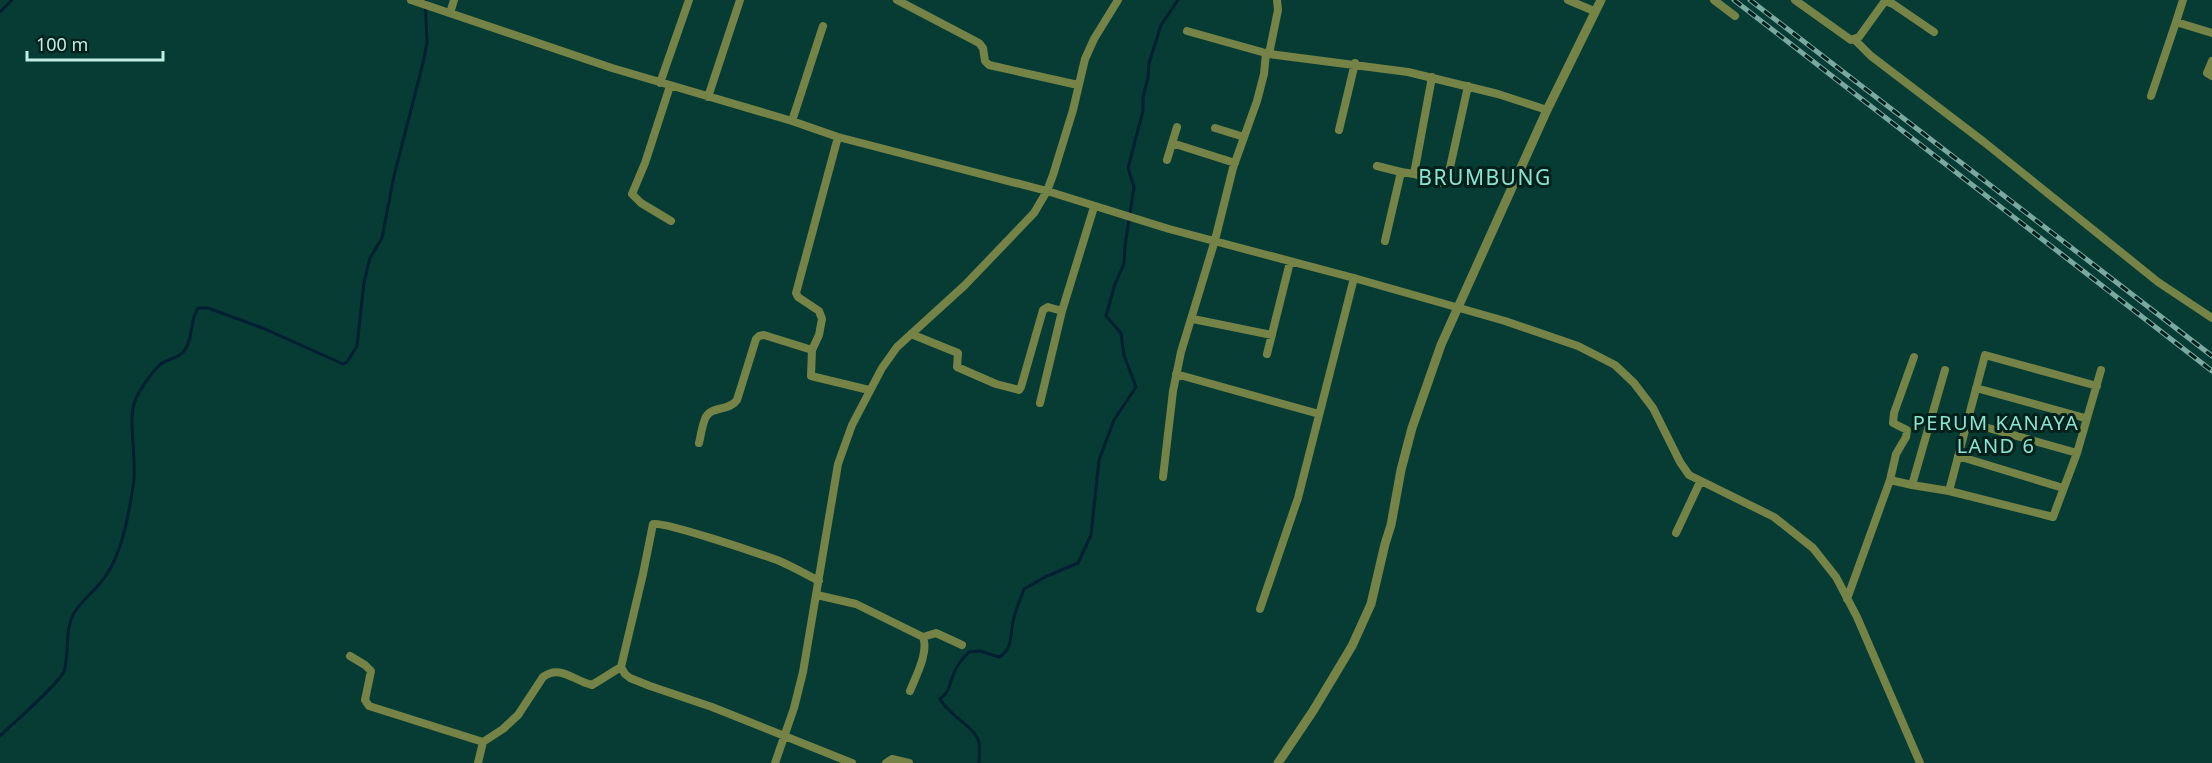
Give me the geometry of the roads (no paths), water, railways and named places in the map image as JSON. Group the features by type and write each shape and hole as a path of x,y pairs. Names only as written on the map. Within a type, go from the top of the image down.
{"street":[{"path":"411,0 612,68 792,121 838,137 1047,191 1169,229 1458,308 1578,346 1615,365 1634,383 1653,408 1689,475 1774,518 1813,548 1836,577 1857,617 1920,763"},
{"path":"450,13 454,0"},
{"path":"660,83 689,0"},
{"path":"708,97 740,0"},
{"path":"897,0 979,43 983,48 985,61 989,65 1078,85"},
{"path":"775,763 803,672 838,464 852,425 869,390 890,356 987,263 1034,213 1047,191 1073,110 1089,48 1118,0"},
{"path":"1163,477 1176,374 1235,163 1264,74 1278,10 1277,0"},
{"path":"1568,0 1594,11"},
{"path":"1278,763 1352,646 1371,604 1412,429 1441,345 1547,110 1600,0"},
{"path":"1714,0 1735,16"},
{"path":"1795,0 1850,39 1855,40 1871,56 1984,142 2157,282 2212,318"},
{"path":"2151,96 2183,0"},
{"path":"1855,40 1859,38 1885,2 1893,4 1934,32"},
{"path":"2176,22 2212,33"},
{"path":"792,121 823,26"},
{"path":"1187,31 1268,53 1328,63 1354,63 1432,77 1547,110"},
{"path":"2212,61 2207,73 2212,76"},
{"path":"1339,130 1354,63"},
{"path":"1414,174 1432,77"},
{"path":"670,86 632,195 671,221"},
{"path":"1377,166 1442,183 1447,181 1468,86"},
{"path":"1167,160 1177,127"},
{"path":"1215,128 1244,137"},
{"path":"838,137 796,288 798,297 819,311 821,315 819,336 812,351 809,373 813,377 869,390"},
{"path":"1172,143 1235,163"},
{"path":"1385,241 1401,172"},
{"path":"1040,403 1062,311 1094,207"},
{"path":"1267,354 1290,262"},
{"path":"1260,609 1298,498 1354,278"},
{"path":"911,334 958,353 957,367 996,384 1018,390 1021,387 1044,310 1047,307 1062,311"},
{"path":"1192,319 1272,335"},
{"path":"699,443 708,414 730,407 737,400 756,339 759,336 764,335 812,351"},
{"path":"1948,491 1984,357 1988,354 2097,386"},
{"path":"1847,599 1890,480 1896,453 1906,437 1907,430 1893,423 1894,413 1914,357"},
{"path":"1912,485 1945,370"},
{"path":"1890,480 1948,491 2052,518 2077,453 2085,418 2101,370"},
{"path":"1176,374 1319,414"},
{"path":"1976,388 2085,418"},
{"path":"1967,422 2077,453"},
{"path":"1958,456 2063,488"},
{"path":"1676,533 1700,482"},
{"path":"819,580 778,561 657,522 653,524 621,667 624,674 630,678 712,707 852,763"},
{"path":"817,595 856,604 923,637 925,640 923,652 910,691"},
{"path":"923,637 934,632 962,645"},
{"path":"350,656 365,664 371,671 365,700 369,706 483,742"},
{"path":"478,763 483,742 511,722 543,676 549,672 560,671 592,685 621,667"},
{"path":"886,763 891,759 909,763"}],"waterway":[{"path":"0,12 12,0"},
{"path":"0,736 45,694 64,671 68,634 74,613 107,574 113,564 124,532 134,477 132,419 135,401 146,381 158,367 184,351 198,308 208,308 265,329 343,364 347,362 357,346 364,282 370,258 382,238 394,176 424,59 427,42 425,0"},
{"path":"979,763 977,737 949,711 940,699 948,690 957,667 969,652 980,651 999,657 1007,650 1015,614 1024,589 1078,563 1091,535 1099,460 1114,420 1136,387 1124,355 1121,333 1106,316 1115,284 1124,264 1134,187 1128,168 1143,111 1149,63 1161,25 1178,0"}],"railway":[{"path":"1734,0 2212,371"},
{"path":"1750,0 2212,356"}],"district":[{"name":"BRUMBUNG","path":"1485,178"},
{"name":"PERUM KANAYA LAND 6","path":"1996,434"}]}
